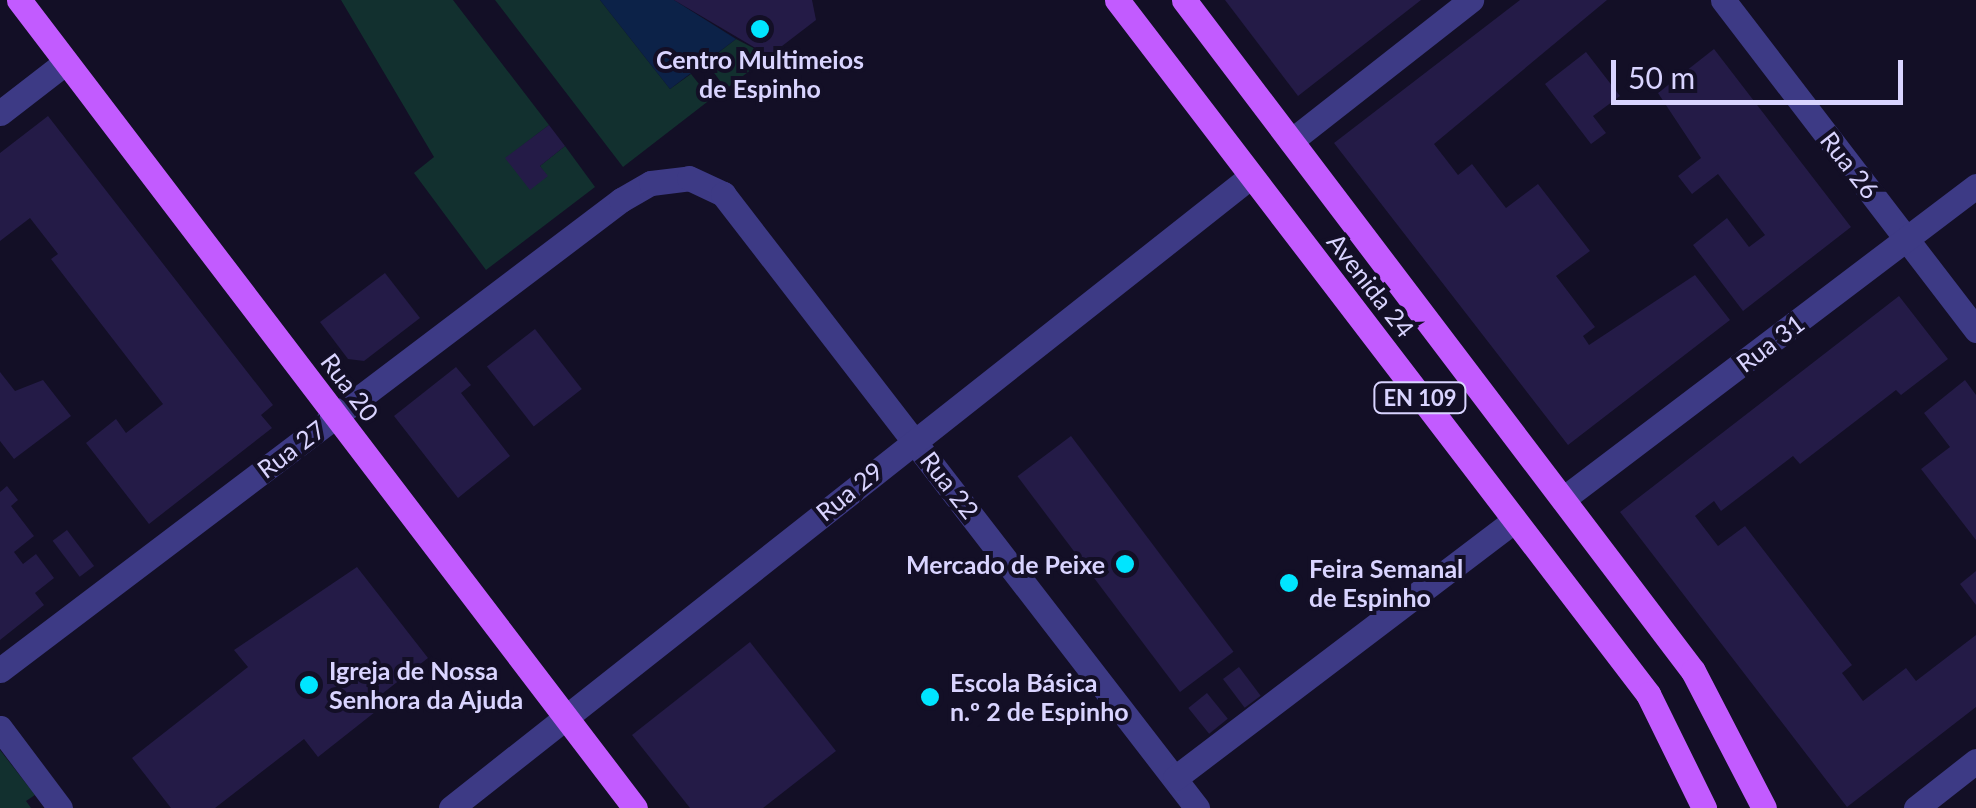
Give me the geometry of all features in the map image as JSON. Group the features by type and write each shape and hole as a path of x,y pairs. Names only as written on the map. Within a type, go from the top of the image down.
{"main road":[{"name":"Rua 20","path":"19,0 636,808"},
{"name":"Avenida 24","path":"1116,0 1648,694 1704,808"},
{"name":"Avenida 24","path":"1184,0 1693,670 1764,808"}],"street":[{"path":"1291,141 1470,0"},
{"name":"Rua 26","path":"1723,0 1976,330"},
{"path":"0,113 66,62"},
{"name":"Rua 27","path":"0,670 621,200 652,183 689,178"},
{"name":"Rua 22","path":"689,178 723,194 1198,808"},
{"name":"Rua 29","path":"451,808 914,439 1250,178"},
{"name":"Rua 31","path":"1563,499 1976,186"},
{"path":"1175,778 1514,521"},
{"path":"0,728 60,808"},
{"path":"1916,808 1976,760"}],"green space":[{"path":"341,0 453,0 549,125 506,158 547,176 540,166 565,146 595,187 486,270 414,173 434,157"},
{"path":"495,0 600,0 670,89 691,74 711,99 623,167"},
{"path":"736,39 769,56 726,89 706,62"},
{"path":"0,750 35,795 26,801 31,808 0,808"}],"water":[{"path":"600,0 674,0 736,39 670,89"}],"building":[{"name":"Centro Multimeios de Espinho","path":"674,0 812,0 816,20 769,56"},
{"path":"1225,0 1421,0 1298,96"},
{"path":"1520,0 1607,0 1434,144 1458,175 1472,164 1506,208 1538,184 1590,251 1556,276 1595,327 1583,336 1589,345 1695,275 1730,320 1568,445 1334,143"},
{"path":"1714,49 1851,227 1743,311 1693,245 1727,218 1749,247 1765,235 1718,174 1692,194 1678,176 1701,158 1658,93"},
{"path":"1586,52 1620,96 1593,116 1606,133 1591,144 1545,84"},
{"path":"48,116 273,405 261,415 272,428 149,524 86,443 116,419 126,433 163,404 51,259 58,254 30,218 0,241 0,153"},
{"path":"549,125 565,146 540,166 548,176 530,190 505,158"},
{"path":"385,273 420,318 364,361 348,359 320,322"},
{"path":"1899,296 1948,359 1901,395 1896,390 1800,464 1793,456 1721,511 1714,501 1695,516 1718,546 1745,526 1852,665 1842,673 1863,701 1906,668 1916,681 1976,635 1976,707 1847,807 1620,512"},
{"path":"535,329 582,389 534,426 487,367"},
{"path":"456,367 471,385 461,393 510,456 458,498 394,416"},
{"path":"0,372 15,391 43,380 71,416 14,459 0,441"},
{"path":"1965,380 1976,395 1976,540 1921,469 1950,447 1924,413"},
{"name":"Mercado de Peixe","path":"1071,436 1233,652 1180,692 1017,476"},
{"path":"7,486 18,500 11,506 34,536 14,552 23,564 36,554 54,578 35,593 44,605 0,640 0,492"},
{"path":"67,530 94,566 80,577 53,541"},
{"name":"Igreja de Nossa Senhora da Ajuda","path":"357,567 428,658 369,704 375,712 318,757 304,739 215,808 171,808 132,758 248,667 234,650"},
{"path":"1976,571 1976,605 1960,584"},
{"path":"750,642 836,751 763,808 690,808 632,735"},
{"path":"1239,667 1261,696 1245,708 1223,679"},
{"path":"1207,693 1228,719 1209,734 1188,708"}],"place":[{"name":"Centro Multimeios de Espinho","path":"760,29"},
{"name":"Mercado de Peixe","path":"1125,564"},
{"name":"Feira Semanal de Espinho","path":"1289,583"},
{"name":"Igreja de Nossa Senhora da Ajuda","path":"309,685"},
{"name":"Escola Básica n.º 2 de Espinho","path":"930,697"}]}
